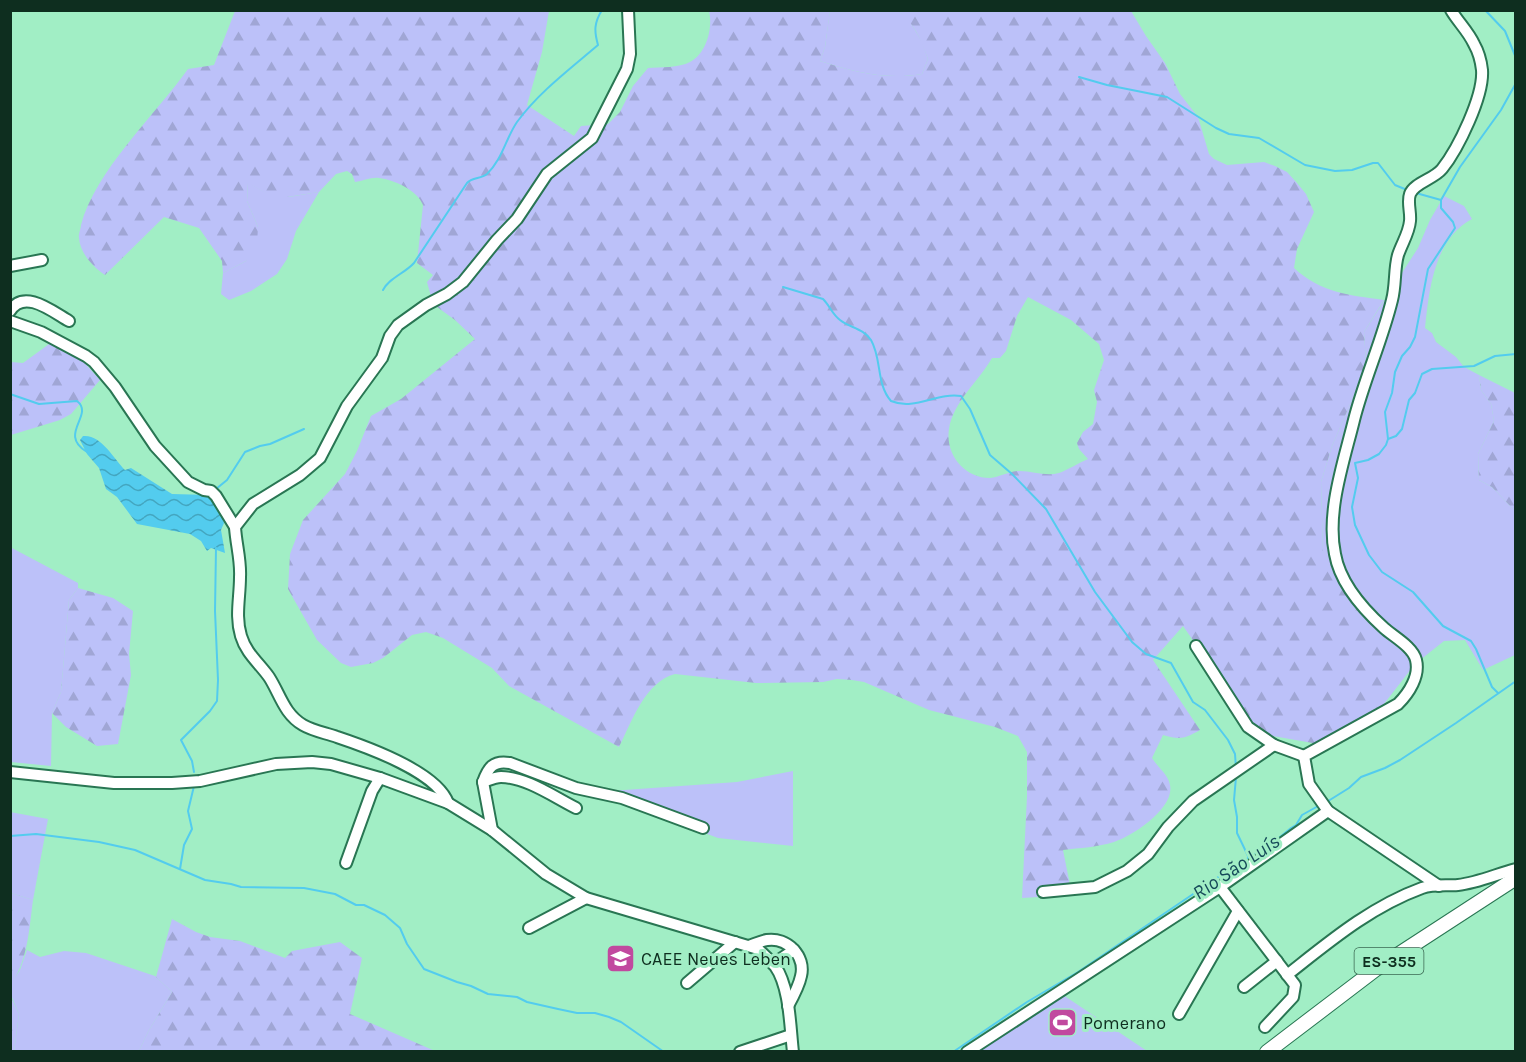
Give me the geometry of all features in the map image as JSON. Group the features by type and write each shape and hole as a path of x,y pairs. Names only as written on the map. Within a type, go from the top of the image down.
{"main road":[{"name":"ES-355","path":"1267,1052 1376,969 1515,878"}],"street":[{"path":"236,527 253,504 300,475 320,458 347,406 382,358 390,336 398,324 463,282 517,219 547,174 592,138 627,69 630,54 628,10"},
{"path":"1196,646 1248,728 1274,746 1304,756 1398,704 1406,696 1415,678 1416,658 1371,616 1341,574 1335,554 1335,510 1337,488 1356,410 1392,302 1398,256 1410,220 1410,194 1414,188 1437,175 1447,162 1466,127 1480,88 1482,68 1474,44 1451,10"},
{"path":"10,266 42,260"},
{"path":"10,312 18,303 32,302 38,303 69,321"},
{"path":"10,321 21,323 50,336 94,362 115,387 155,446 188,482 211,491 216,496 236,527 241,576 237,620 242,639 246,649 271,680 281,702 290,714 313,730 356,744 408,768 438,787 448,803"},
{"path":"1043,892 1095,887 1127,872 1148,854 1168,827 1193,801 1274,746"},
{"path":"1304,756 1309,784 1326,807 1439,885"},
{"path":"492,830 483,782 495,763 501,761 576,788 622,798 703,828"},
{"path":"10,772 114,783 172,783 200,781 276,764 312,762 330,764 380,778 448,803 492,830 546,874 586,898 758,949 773,964 782,979 788,1006 793,1052"},
{"path":"483,782 497,777 513,780 576,808"},
{"path":"346,863 372,791 380,778"},
{"path":"967,1052 1220,887 1326,807"},
{"path":"1287,975 1338,934 1364,917 1424,887 1460,885 1515,869"},
{"path":"1220,887 1295,985 1295,994 1265,1027"},
{"path":"529,928 586,898"},
{"path":"1179,1014 1238,911"},
{"path":"746,947 769,940 781,942 790,946 799,958 801,972 788,1006"},
{"path":"687,982 735,942"},
{"path":"773,964 794,951"},
{"path":"1244,987 1277,961"},
{"path":"782,979 801,972"},
{"path":"741,1052 791,1035"}],"green space":[{"path":"830,10 898,11 908,18 922,42 928,59 922,74 896,76 870,74 820,61 825,47"},
{"path":"235,11 549,11 542,52 527,105 574,136 581,126 608,124 620,112 633,86 648,68 680,65 696,58 705,46 709,32 709,11 830,11 825,47 820,61 858,72 909,76 922,74 928,59 913,26 898,11 1131,11 1165,63 1180,94 1198,117 1209,154 1227,165 1264,162 1275,166 1287,172 1306,194 1314,212 1297,249 1294,268 1315,283 1336,292 1384,300 1364,332 1366,363 1332,446 1321,482 1323,552 1361,610 1407,643 1415,664 1380,709 1324,745 1261,734 1237,719 1209,663 1183,626 1153,660 1200,730 1182,738 1163,735 1152,758 1169,781 1170,794 1166,803 1151,820 1122,839 1102,845 1063,850 1072,895 1022,898 1027,752 1018,736 995,727 929,710 864,682 852,680 756,683 675,674 655,685 648,694 619,747 509,686 492,668 443,638 426,632 412,635 373,663 351,667 341,663 317,640 288,589 290,554 303,520 345,474 371,416 401,399 475,339 433,304 427,282 433,275 417,263 423,205 420,200 398,183 379,178 355,182 352,174 347,171 336,174 319,192 281,198 271,196 248,183 247,201 258,227 257,244 246,261 223,273 222,261 199,228 164,217 105,275 92,264 82,249 79,235 88,205 99,184 188,69 214,65","holes":["1028,297 1071,320 1099,344 1104,360 1094,390 1097,402 1093,424 1083,432 1077,443 1088,459 1054,474 1017,471 990,478 972,474 958,463 950,447 951,419 961,401 992,358 1000,358 1006,351 1017,316"]},
{"path":"248,182 267,193 282,197 319,192 296,231 287,259 277,274 251,291 229,300 221,294 223,273 246,261 258,227 247,201"},
{"path":"1444,196 1464,206 1472,219 1459,228 1441,252 1432,282 1425,328 1432,333 1436,342 1456,357 1464,367 1479,375 1481,390 1491,404 1494,421 1478,454 1479,480 1492,487 1515,511 1515,655 1483,670 1465,640 1444,641 1415,664 1361,610 1323,552 1321,482 1332,446 1366,363 1364,332 1418,248"},
{"path":"56,339 81,359 100,380 71,414 60,420 11,435 11,362 23,363"},
{"path":"1479,375 1515,393 1515,511 1492,487 1479,480 1478,454 1494,421 1491,404 1481,390"},
{"path":"10,547 78,583 78,588 69,600 61,692 52,713 51,766 11,762"},
{"path":"78,588 113,598 133,611 129,654 131,675 118,744 97,746 66,727 52,713 61,692 69,600"},
{"path":"793,771 793,846 718,838 662,817 610,791 737,782"},
{"path":"10,812 48,819 33,900 11,893"},
{"path":"11,893 33,900 24,955 11,985"},
{"path":"172,919 210,937 240,941 285,958 292,951 340,942 362,958 350,1014 435,1051 139,1051 172,992 156,977"},
{"path":"27,950 40,957 64,951 86,953 155,976 172,992 139,1051 14,1052 19,1014 11,995 10,985 20,970"},
{"path":"10,995 19,1014 14,1051 11,1051"},
{"name":"Pomerano","path":"1063,995 1147,1051 977,1052"}],"water":[{"path":"83,436 90,436 101,443 125,470 131,468 172,494 209,495 214,499 224,523 221,530 225,553 211,548 207,551 201,541 190,534 137,524 117,497 106,489 99,468 87,454 80,440"}],"waterway":[{"path":"383,290 389,282 414,263 467,183 485,176 492,168 513,128 526,111 555,81 598,45 596,27 602,10"},
{"path":"1485,10 1505,31 1516,58"},
{"path":"1079,77 1167,97 1216,128 1229,134 1259,138 1305,165 1335,171 1352,170 1378,163 1395,185 1407,190"},
{"path":"1498,693 1492,687 1471,641 1443,626 1413,592 1382,572 1369,555 1355,525 1352,507 1358,478 1355,463 1379,454 1386,445 1388,439 1385,412 1392,393 1395,372 1402,356 1415,337 1428,269 1455,228 1453,222 1441,208 1441,200 1460,167 1501,110 1516,83"},
{"path":"1416,193 1441,200"},
{"path":"783,287 823,299 840,320 868,336 877,355 883,387 891,401 909,404 943,396 961,396 970,409 990,455 1046,509 1095,592 1132,642 1146,654 1171,663 1193,702 1205,710 1228,740 1235,754 1236,768"},
{"path":"1388,439 1396,436 1402,429 1409,400 1415,393 1422,374 1432,369 1474,366 1495,356 1516,354"},
{"path":"10,394 39,404 77,401 82,412 75,438 87,452"},
{"path":"216,489 227,480 245,452 304,429"},
{"path":"194,772 192,761 181,740 217,701 216,548"},
{"name":"Rio São Luís","path":"1325,803 1349,788 1361,777 1400,760 1516,681"},
{"path":"1236,777 1234,800 1237,833 1249,858"},
{"path":"180,869 184,845 192,829 188,811 194,786"},
{"name":"Rio São Luís","path":"953,1052 1027,1002 1078,972 1236,865 1269,846 1296,825 1302,815 1320,805"},
{"path":"10,836 36,834 99,842 135,850 205,880 241,887 304,888 335,894 356,905 364,905 385,915 400,928 407,944 424,969 488,994 517,997 527,1002 558,1009 609,1017 621,1022 664,1052"}],"place":[{"name":"CAEE Neues Leben","path":"620,959"},
{"name":"Pomerano","path":"1062,1023"}]}
